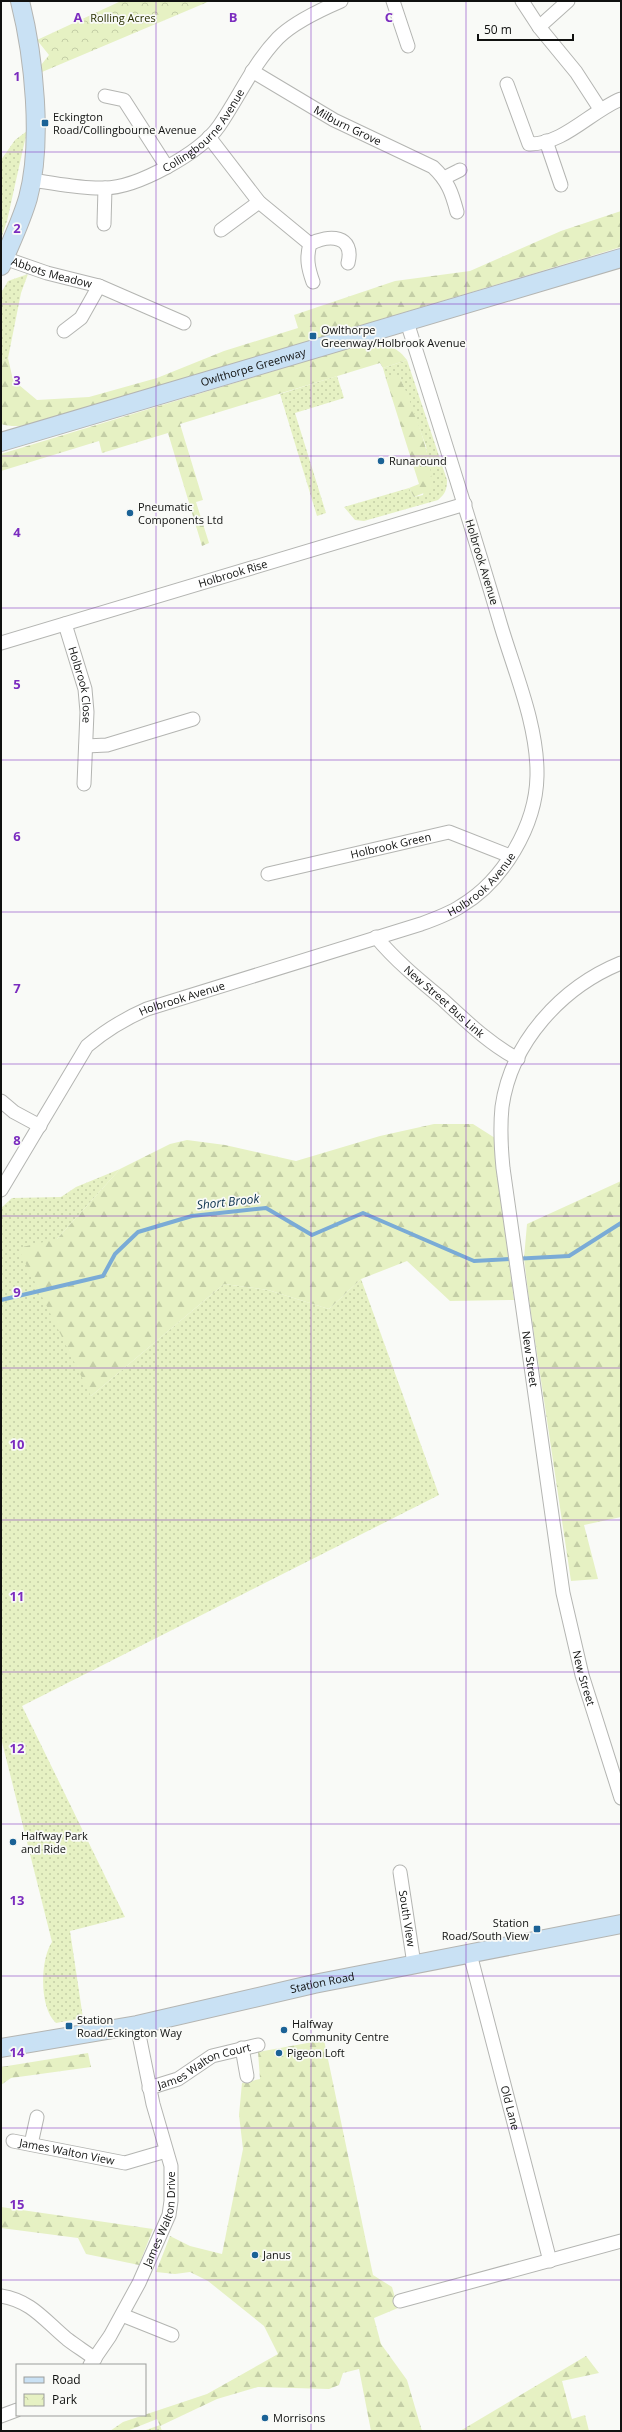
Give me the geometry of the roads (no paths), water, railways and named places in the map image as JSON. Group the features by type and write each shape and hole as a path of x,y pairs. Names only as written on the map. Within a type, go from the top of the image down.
{"street":[{"path":"3,262 20,221 32,180 35,149 35,108 20,1"},
{"name":"Collingbourne Avenue","path":"32,180 105,188 136,182 167,167 209,137 218,127 252,71 279,37 303,20 340,1"},
{"path":"393,1 408,46"},
{"path":"522,1 539,27 564,56 600,109"},
{"path":"539,27 568,1"},
{"name":"Milburn Grove","path":"252,71 334,120 433,167 444,178 451,189 457,212"},
{"path":"507,84 529,144 546,141 581,123 600,109 621,99"},
{"path":"105,96 124,100 167,167"},
{"path":"209,137 259,202 310,244"},
{"path":"546,141 560,185"},
{"path":"444,178 460,170"},
{"path":"104,224 105,188"},
{"path":"221,230 259,202"},
{"path":"310,244 324,238 333,237 342,241 348,247 350,256 348,263"},
{"path":"310,244 307,261 313,282"},
{"name":"Owlthorpe Greenway","path":"1,442 621,258"},
{"name":"Abbots Meadow","path":"3,262 46,274 99,286 184,323"},
{"name":"Abbots Meadow","path":"64,331 81,318 99,286"},
{"name":"Holbrook Avenue","path":"1,1190 87,1046 123,1019 147,1009 421,924 462,906 488,886 510,856 525,829 533,803 537,777 535,757 522,696 465,504 407,322"},
{"name":"Holbrook Rise","path":"1,643 465,504"},
{"name":"Holbrook Close","path":"65,624 85,688 86,746 84,784"},
{"path":"86,746 107,745 193,719"},
{"name":"Holbrook Green","path":"268,874 449,832 510,856"},
{"name":"New Street Bus Link","path":"376,937 391,955 463,1018 502,1051 518,1059"},
{"name":"New Street","path":"621,964 602,971 582,983 561,999 532,1034 518,1059 502,1106 501,1137 503,1174 563,1593 582,1675 621,1798"},
{"path":"1,1102 14,1112 40,1126"},
{"name":"South View","path":"400,1872 414,1964"},
{"name":"Station Road","path":"1,2048 24,2042 137,2025 314,1984 621,1924"},
{"name":"Old Lane","path":"470,1954 550,2261"},
{"name":"James Walton Drive","path":"92,2362 122,2315 169,2216 172,2187 171,2166 149,2088 137,2025"},
{"name":"Station Road","path":"1,2041 24,2042"},
{"name":"James Walton Court","path":"149,2088 178,2079 212,2056 258,2045"},
{"path":"242,2048 247,2076"},
{"path":"30,2144 37,2117"},
{"name":"James Walton View","path":"13,2141 125,2163 166,2151"},
{"path":"400,2301 621,2242"},
{"path":"1,2296 30,2306 45,2317 92,2362"},
{"path":"122,2315 172,2335"},
{"path":"1,2416 16,2410"}],"waterway":[{"name":"Short Brook","path":"1,1300 103,1276 115,1254 138,1232 192,1216 266,1208 312,1235 363,1213 474,1261 569,1256 621,1223"}],"place":[{"name":"Eckington Road/Collingbourne Avenue","path":"45,123"},
{"name":"Owlthorpe Greenway/Holbrook Avenue","path":"313,336"},
{"name":"Runaround","path":"381,461"},
{"name":"Pneumatic Components Ltd","path":"130,513"},
{"name":"Halfway Park and Ride","path":"13,1842"},
{"name":"Station Road/South View","path":"537,1929"},
{"name":"Station Road/Eckington Way","path":"69,2026"},
{"name":"Halfway Community Centre","path":"284,2030"},
{"name":"Pigeon Loft","path":"279,2053"},
{"name":"Janus","path":"255,2255"},
{"name":"Morrisons","path":"265,2418"}],"park label":[{"name":"Rolling Acres","path":"123,18"}]}
